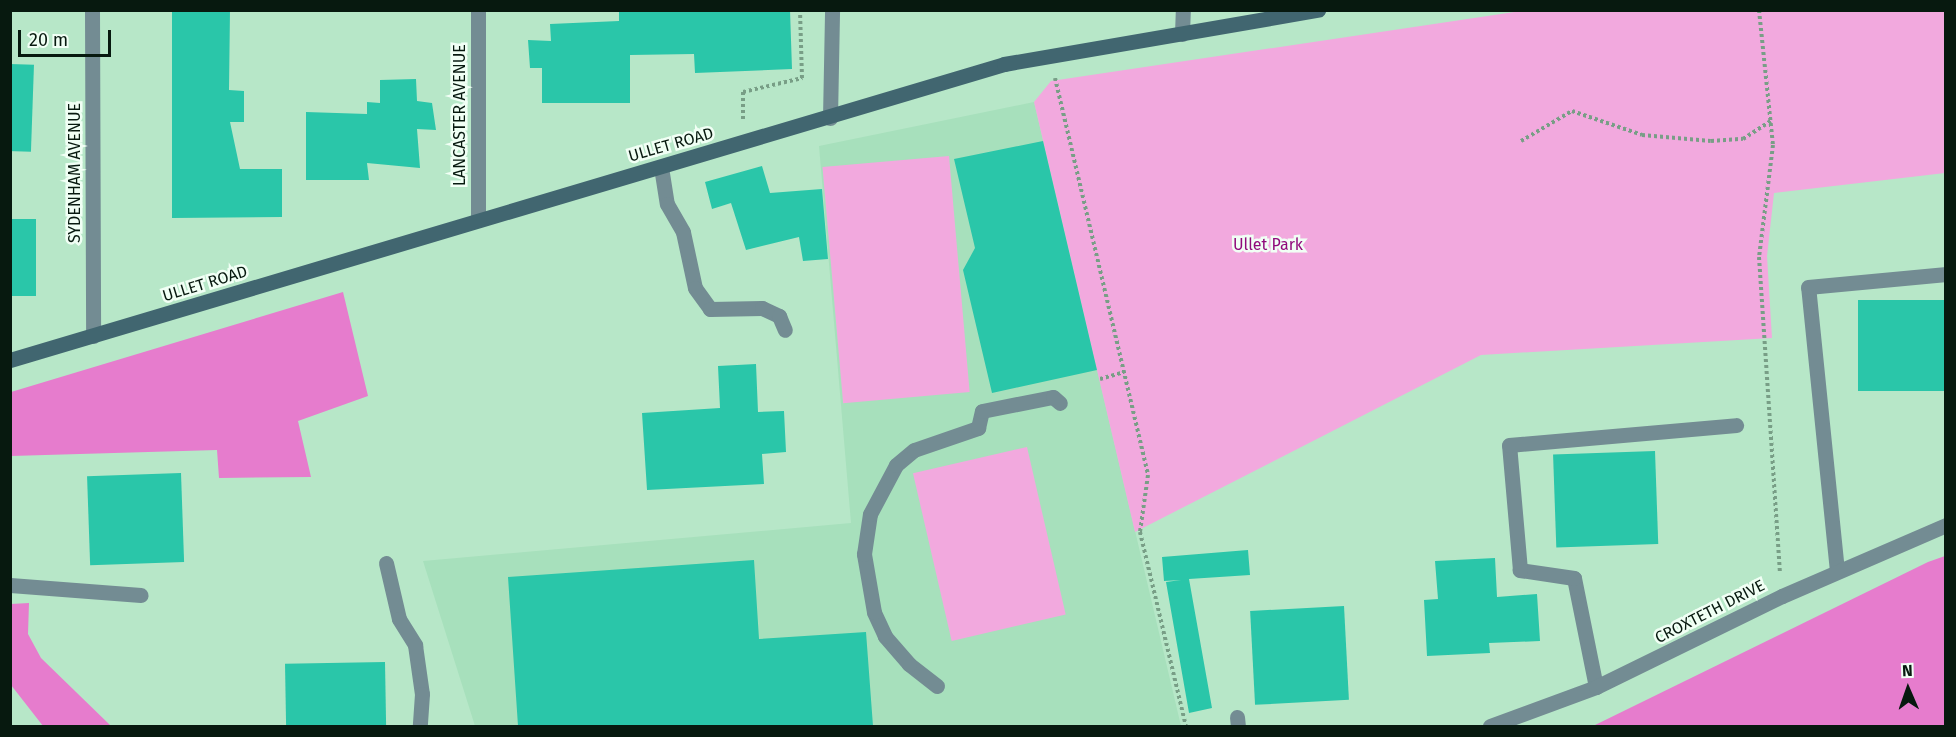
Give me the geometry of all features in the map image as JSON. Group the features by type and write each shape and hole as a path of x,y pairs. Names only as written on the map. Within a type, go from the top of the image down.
{"main road":[{"name":"ULLET ROAD","path":"10,360 478,220 830,118 1004,64 1318,10"},
{"name":"ULLET ROAD","path":"10,366 42,352"}],"street":[{"name":"SYDENHAM AVENUE","path":"92,10 93,336"},
{"name":"LANCASTER AVENUE","path":"478,10 478,220"},
{"path":"830,118 832,10"},
{"path":"1182,34 1183,10"},
{"path":"661,167 667,204 683,232 695,288 710,309 762,308 779,316 785,330"},
{"path":"1837,571 1808,287 1946,274"},
{"path":"937,686 909,664 885,636 874,612 864,554 870,514 896,465 914,450 978,428 982,411 1053,397 1060,403"},
{"path":"1596,687 1575,578 1521,570 1509,445 1736,425"},
{"name":"CROXTETH DRIVE","path":"1490,726 1596,687 1782,596 1946,525"},
{"path":"386,563 399,619 415,645 422,694 420,726"},
{"path":"10,585 141,595"}],"path":[{"path":"744,142 743,92 802,78 800,10"},
{"path":"1759,10 1773,145 1759,257 1782,596"},
{"path":"1050,56 1148,476 1140,532 1186,726"},
{"path":"1521,141 1572,111 1642,135 1711,141 1743,139 1771,121"},
{"path":"1100,380 1124,372"}],"shaded area":[{"path":"1034,102 1181,726 475,726 423,561 851,523 819,146"},
{"path":"343,292 368,396 298,421 311,477 219,478 217,450 11,456 11,392"},
{"path":"1945,556 1945,726 1593,726 1928,562"},
{"path":"29,603 28,634 41,658 111,726 43,726 11,685 11,604"}],"green space":[{"name":"Ullet Park","path":"1528,10 1945,11 1945,173 1774,193 1767,256 1772,338 1481,355 1135,532 1034,102 1051,81"},
{"path":"949,156 970,392 843,403 822,167"},
{"path":"1027,447 1066,615 952,641 913,473"}],"building":[{"path":"172,10 230,10 229,90 244,91 244,122 230,122 240,169 282,169 282,217 172,218"},
{"path":"619,10 790,10 792,69 695,73 694,54 630,55 630,103 542,103 542,68 530,68 528,40 551,41 550,24 619,21"},
{"path":"10,64 34,65 31,152 10,151"},
{"path":"416,79 417,101 432,103 436,130 417,129 420,168 367,163 369,180 306,180 306,112 367,114 367,102 380,103 380,80"},
{"path":"1043,141 1097,370 992,393 963,270 975,248 954,159"},
{"path":"762,166 770,193 822,189 828,259 803,261 799,237 746,250 731,203 712,209 705,182"},
{"path":"10,219 36,219 36,296 10,296"},
{"path":"1858,300 1946,300 1946,391 1858,391"},
{"path":"756,364 758,412 784,411 786,452 762,454 764,484 647,490 642,413 720,408 718,366"},
{"path":"1655,451 1658,544 1556,548 1553,455"},
{"path":"181,473 184,562 90,565 87,476"},
{"path":"1248,550 1250,575 1189,579 1212,708 1189,713 1166,582 1181,580 1164,581 1162,557"},
{"path":"1495,558 1497,597 1537,594 1540,641 1489,643 1490,653 1427,656 1424,600 1438,599 1435,561"},
{"path":"754,560 759,639 866,632 873,726 518,726 508,577"},
{"path":"1344,606 1349,700 1255,705 1250,611"},
{"path":"385,662 386,726 286,726 285,664"}]}
